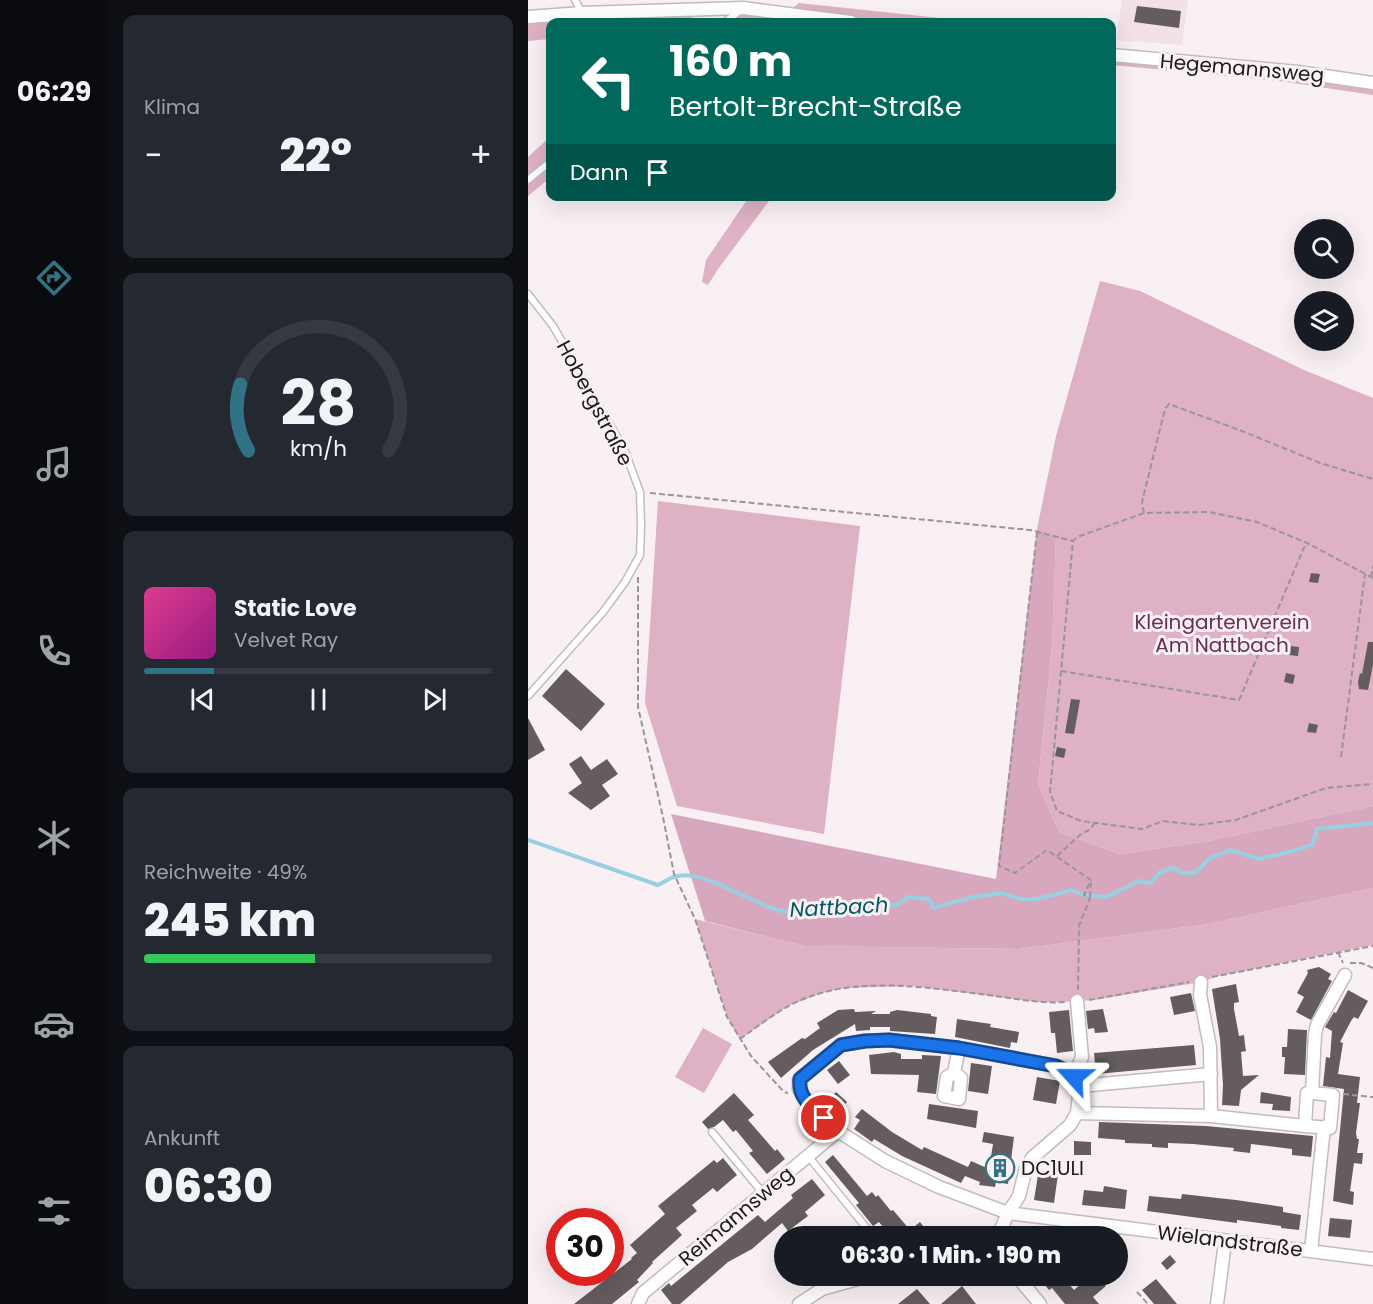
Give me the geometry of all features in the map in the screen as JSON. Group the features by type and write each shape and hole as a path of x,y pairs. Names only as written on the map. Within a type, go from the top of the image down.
{"street":[{"path":"528,18 695,4 748,4 828,18"},
{"name":"Hegemannsweg","path":"1116,55 1298,72 1373,83"},
{"path":"1312,1093 1317,1025 1345,970"},
{"path":"1201,982 1200,995 1210,1047 1211,1116"},
{"path":"1002,1226 1019,1196 1026,1168 1032,1158 1070,1125 1077,1113 1077,1081 1082,1057 1077,1001"},
{"path":"803,1096 799,1089 800,1079 841,1045 865,1041 889,1040 959,1048 1056,1066 1067,1071 1077,1081 1211,1074"},
{"path":"954,1073 959,1048"},
{"path":"1077,1113 1211,1116 1305,1126 1330,1128 1333,1095 1307,1093 1305,1126"},
{"name":"Wielandstraße","path":"803,1096 838,1131 885,1161 939,1187 1008,1213 1373,1259"},
{"path":"1311,1251 1324,1127"},
{"name":"Reimannsweg","path":"638,1304 643,1293 838,1131"},
{"path":"1216,1304 1225,1242"},
{"path":"799,1304 822,1289 833,1286"},
{"path":"1025,1286 1040,1304"}],"lane":[{"path":"575,0 582,13"},
{"path":"730,18 748,4"},
{"path":"528,180 546,165"},
{"name":"Hobergstraße","path":"528,294 553,326 624,449 640,492 641,525 638,558 625,582 603,612 528,696"},
{"path":"712,1132 763,1193"},
{"path":"808,1156 865,1226"}],"path":[{"path":"1144,513 1143,502 1165,409 1169,404 1242,431 1320,464 1373,479"},
{"path":"640,492 1036,532 1072,541"},
{"path":"1373,566 1372,578 1306,543 1257,522 1209,512 1144,513 1077,537 1072,541 1050,792 1057,811 1081,821 1142,830 1163,820 1197,825 1236,820 1326,788 1373,784"},
{"path":"1036,532 999,866 1015,873 1047,850 1091,880"},
{"path":"1061,671 1239,700 1306,543"},
{"path":"638,558 638,707 674,874 695,919 728,1017 740,1039 751,1056 784,1092 803,1096"},
{"path":"1341,757 1365,574"},
{"path":"1091,880 1056,857 1095,823"},
{"path":"1090,898 1084,895 1091,880"},
{"path":"1077,1001 1079,926 1090,898 1091,880"},
{"path":"740,1039 788,1006 822,993 844,988 913,986 1037,1002 1077,1001 1201,982 1248,969 1373,946"},
{"path":"1345,970 1355,962 1373,968"},
{"path":"1333,1095 1373,1097"},
{"path":"1137,1292 1148,1304"}],"shaded area":[{"path":"1122,0 1188,0 1182,45 1116,40"},
{"path":"1037,529 1056,537 1052,648 1038,784 1059,832 1120,854 1208,841 1373,806 1373,888 1209,924 1019,949 804,946 705,921 671,814 996,879"}],"green space":[{"path":"799,3 940,18 781,18"},
{"path":"686,12 692,18 581,18"},
{"path":"743,12 781,18 736,18"},
{"path":"546,20 546,39 528,41 528,21"},
{"path":"1116,58 1287,74 1373,88 1373,95 1279,81 1116,65"},
{"path":"546,141 546,181 528,196 528,157"},
{"path":"746,201 769,201 708,285 702,282 706,260"},
{"name":"Kleingartenverein Am Nattbach","path":"1100,281 1140,291 1304,370 1373,398 1373,806 1208,841 1120,854 1059,832 1038,784 1052,648 1056,537 1037,529 1056,436"},
{"path":"658,501 860,526 824,834 677,806 645,703"},
{"path":"1373,888 1373,945 1218,976 1201,982 1094,1000 1037,1002 913,986 844,988 822,993 788,1006 740,1039 727,1017 695,919 804,946 1019,949 1209,924"},
{"path":"703,1028 732,1044 704,1093 675,1077"}],"building":[{"path":"1137,6 1181,11 1179,28 1134,22"},
{"path":"1311,573 1320,574 1318,583 1309,582"},
{"path":"1368,642 1373,642 1373,665 1368,690 1359,689 1358,682 1360,673 1362,674"},
{"path":"1291,646 1299,647 1298,656 1289,655"},
{"path":"566,669 605,704 581,731 542,696"},
{"path":"1286,673 1295,675 1293,684 1284,682"},
{"path":"1071,699 1080,700 1074,734 1065,733"},
{"path":"528,718 545,750 528,760"},
{"path":"1309,723 1318,725 1316,733 1307,732"},
{"path":"1057,747 1066,749 1064,758 1055,756"},
{"path":"581,756 591,770 607,759 618,774 602,785 610,796 591,810 568,793 582,783 569,764"},
{"path":"1319,967 1331,974 1328,979 1332,981 1311,1020 1296,1012 1304,997 1297,993 1308,973 1307,970"},
{"path":"1236,984 1239,1002 1234,1003 1234,1009 1239,1036 1244,1035 1246,1051 1241,1052 1243,1076 1259,1075 1241,1090 1239,1106 1222,1105 1220,1039 1212,989"},
{"path":"1348,990 1368,1001 1358,1019 1354,1017 1351,1021 1340,1042 1343,1043 1338,1074 1360,1077 1357,1103 1360,1103 1356,1133 1359,1139 1357,1153 1363,1153 1362,1164 1354,1163 1350,1191 1354,1192 1353,1205 1333,1201 1344,1089 1323,1086 1326,1057 1330,1058 1332,1031 1325,1027 1334,1012 1336,1013"},
{"path":"1191,993 1195,1011 1174,1015 1170,997"},
{"path":"854,1009 855,1012 876,1011 871,1014 890,1014 897,1010 931,1014 937,1017 935,1034 890,1031 890,1027 870,1027 870,1030 856,1031 855,1024 813,1050 781,1078 768,1062 820,1028 817,1023 838,1010"},
{"path":"1103,1009 1108,1032 1095,1033 1094,1028 1088,1029 1086,1011"},
{"path":"1069,1010 1073,1051 1057,1053 1055,1033 1051,1033 1049,1012"},
{"path":"957,1019 991,1024 990,1027 1019,1032 1017,1043 1011,1042 1010,1048 955,1037"},
{"path":"1288,1029 1307,1030 1305,1075 1284,1074 1285,1057 1282,1057 1282,1047 1287,1047"},
{"path":"1194,1045 1196,1065 1096,1074 1094,1053"},
{"path":"894,1052 901,1054 901,1059 922,1059 922,1055 941,1056 936,1094 917,1092 919,1075 871,1074 869,1055"},
{"path":"839,1061 850,1075 838,1084 827,1070"},
{"path":"971,1063 992,1066 988,1094 968,1091"},
{"path":"1037,1077 1060,1081 1056,1104 1033,1100"},
{"path":"836,1092 847,1102 836,1114 825,1104"},
{"path":"1261,1092 1291,1097 1290,1111 1272,1110 1273,1104 1260,1103"},
{"path":"734,1093 754,1115 748,1120 785,1159 767,1174 749,1153 753,1151 736,1130 733,1132 723,1120 708,1129 702,1122"},
{"path":"929,1104 978,1111 976,1128 927,1119"},
{"path":"862,1109 892,1132 922,1150 924,1147 968,1167 971,1161 989,1169 993,1144 982,1142 984,1132 1014,1137 1008,1184 996,1182 995,1187 979,1185 980,1182 965,1176 961,1183 902,1156 874,1139 872,1142 854,1129 860,1120 855,1117"},
{"path":"1099,1122 1206,1126 1313,1136 1311,1157 1292,1155 1292,1149 1251,1144 1250,1153 1233,1151 1234,1148 1193,1144 1168,1143 1168,1148 1152,1147 1152,1144 1125,1143 1125,1140 1098,1138"},
{"path":"1074,1141 1091,1142 1091,1155 1074,1155"},
{"path":"833,1155 867,1196 872,1192 876,1197 878,1195 907,1226 882,1226 879,1222 873,1226 856,1205 859,1203 825,1162"},
{"path":"723,1158 737,1175 717,1192 713,1188 692,1205 697,1211 676,1228 682,1235 652,1262 637,1280 639,1282 612,1304 574,1304 597,1286 624,1286 624,1265 637,1253 630,1245 665,1214 658,1206 714,1160 717,1163"},
{"path":"1050,1166 1059,1167 1054,1203 1034,1200 1038,1175 1049,1177"},
{"path":"812,1179 825,1195 805,1212 808,1216 795,1226 784,1226 782,1223 774,1226 774,1230 752,1249 728,1262 680,1304 672,1304 661,1290 669,1283 671,1286 758,1215 765,1222 793,1198 791,1195"},
{"path":"1104,1186 1127,1190 1125,1209 1082,1205 1084,1190 1103,1192"},
{"path":"1182,1194 1283,1207 1283,1212 1301,1215 1299,1230 1237,1220 1237,1223 1147,1211 1149,1196 1181,1199"},
{"path":"1330,1218 1352,1220 1350,1238 1328,1236"},
{"path":"1170,1255 1176,1262 1167,1270 1161,1263"},
{"path":"1156,1279 1177,1304 1154,1304 1142,1290"},
{"path":"962,1286 976,1304 941,1304"},
{"path":"1046,1286 1071,1286 1074,1290 1079,1286 1106,1286 1093,1297 1099,1304 1065,1304 1052,1288 1049,1290"},
{"path":"917,1289 930,1304 898,1304"}],"waterway":[{"name":"Nattbach","path":"528,840 658,885 675,877 702,878 770,908 804,913 880,902 895,906 909,897 929,899 933,908 973,897 1001,893 1021,899 1037,899 1072,890 1084,895 1106,897 1139,881 1151,883 1160,872 1174,868 1182,873 1195,873 1210,858 1231,850 1259,859 1313,844 1317,829 1373,823"}],"place":[{"name":"DC1ULI","path":"1000,1168"}],"route":[{"path":"824,1118 803,1096 799,1089 800,1079 841,1045 865,1041 889,1040 959,1048 1056,1066 1074,1077"}]}
